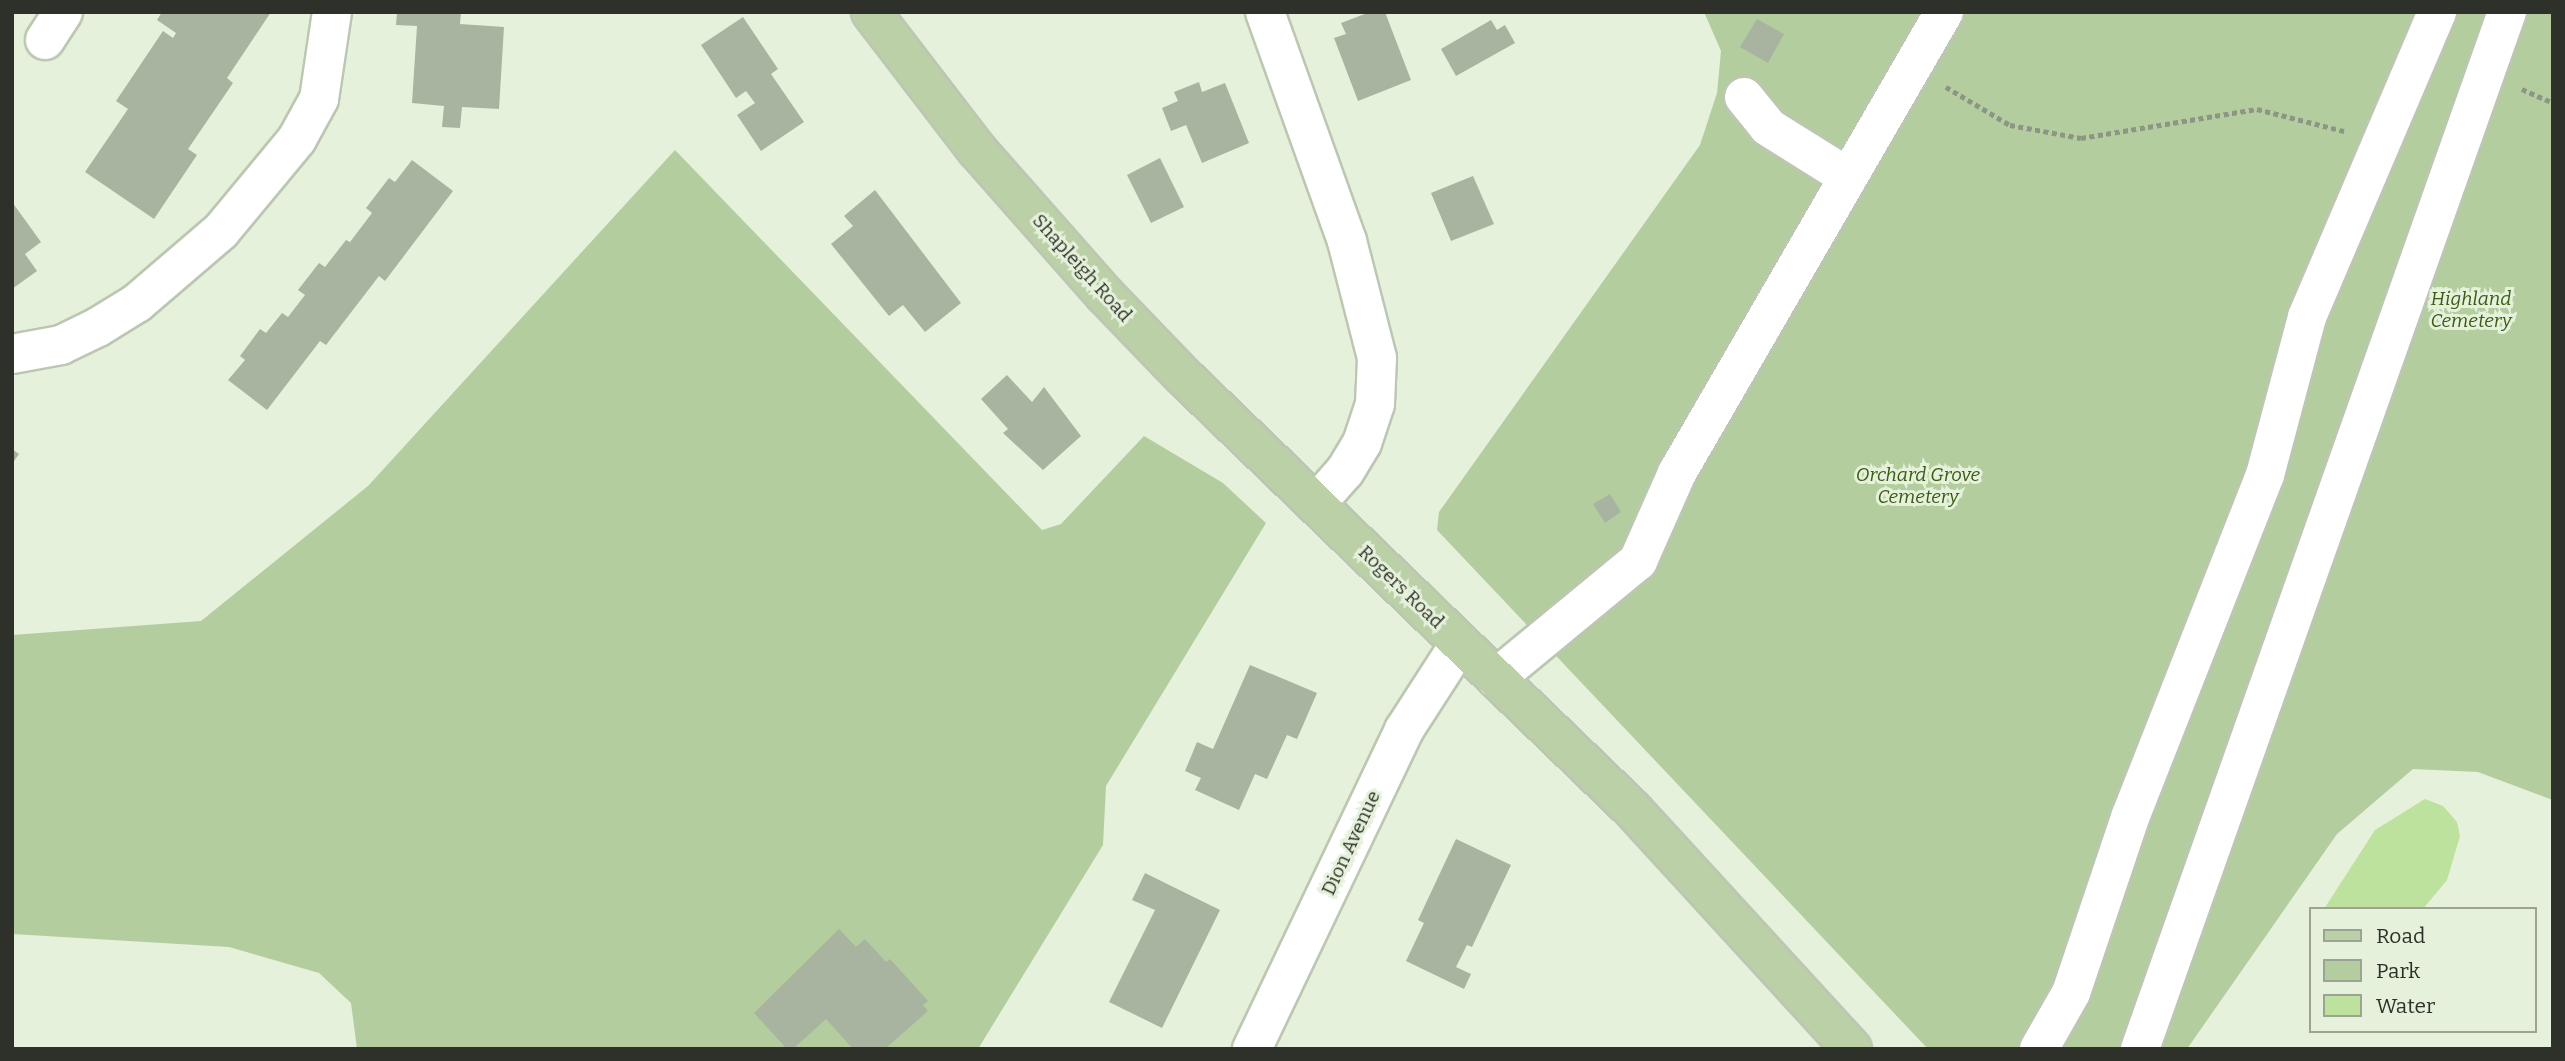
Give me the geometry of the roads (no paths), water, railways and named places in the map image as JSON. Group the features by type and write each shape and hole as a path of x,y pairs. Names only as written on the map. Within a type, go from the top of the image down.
{"main road":[{"name":"Shapleigh Road","path":"871,12 977,150 1068,255 1183,376 1316,504"},
{"name":"Rogers Road","path":"1316,504 1724,905 1852,1049"}],"street":[{"path":"12,354 61,345 98,327 137,303 221,231 297,139 319,99 332,12"},
{"path":"1265,12 1345,236 1377,358 1375,404 1362,443 1345,471 1316,504"},
{"path":"1496,678 1638,561 1676,473 1944,12"},
{"path":"2039,1049 2076,982 2131,815 2265,475 2307,317 2379,141 2437,12"},
{"path":"2140,1049 2507,12"},
{"path":"1744,97 1768,127 1849,177"},
{"name":"Dion Avenue","path":"1252,1049 1404,730 1460,643"}],"water":[{"path":"2425,799 2443,806 2457,822 2460,836 2447,880 2425,907 2325,907 2375,830"}],"park label":[{"name":"Highland Cemetery","path":"2471,310"},
{"name":"Orchard Grove Cemetery","path":"1918,486"}]}
